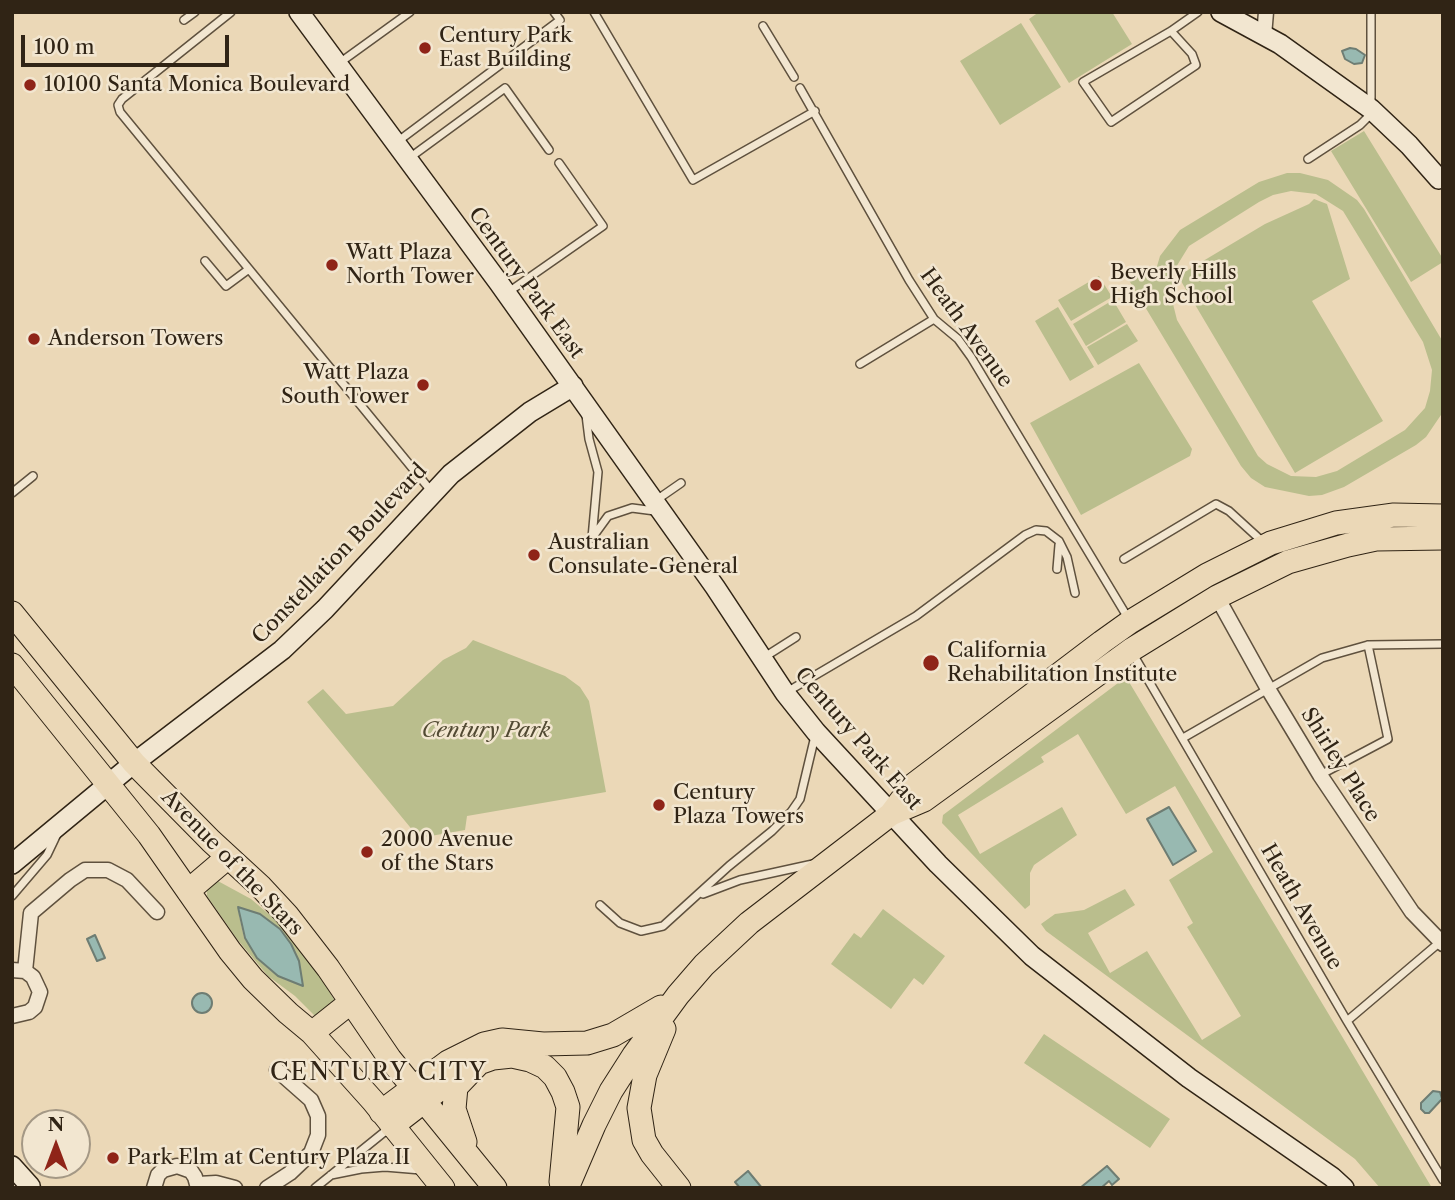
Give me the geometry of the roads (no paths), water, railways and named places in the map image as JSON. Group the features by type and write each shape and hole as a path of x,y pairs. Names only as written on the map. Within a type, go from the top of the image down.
{"main road":[{"name":"Century Park East","path":"299,12 573,386 785,692 816,732 891,814 1032,956 1189,1078 1334,1184"},
{"path":"1221,12 1280,44 1372,111 1409,145 1441,180"},
{"name":"Constellation Boulevard","path":"12,864 134,763 282,650 334,599 451,474 530,412 573,386"},
{"path":"891,814 912,786 1130,622 1207,575 1267,545 1336,523 1394,516 1443,516"},
{"path":"568,1188 586,1142 611,1091 678,995 734,937 891,814 924,800 1130,650 1217,597 1288,562 1348,545 1376,539 1443,538"},
{"name":"Avenue of the Stars","path":"12,613 134,763 287,915 320,957 381,1047 495,1188"},
{"name":"Avenue of the Stars","path":"12,665 110,784 253,979 312,1033 437,1180"},
{"path":"188,891 228,857"},
{"path":"387,1119 418,1094 448,1062 484,1044 502,1040 567,1044 600,1040 637,1023 678,995"},
{"path":"678,995 645,1075 639,1108 644,1140 679,1188"},
{"path":"312,1033 351,1002"},
{"path":"418,1094 493,1058 512,1056 538,1064 555,1077 564,1092 568,1107 561,1188"},
{"path":"470,1158 456,1117 454,1099 456,1087 478,1063"},
{"path":"12,1166 30,1187"}],"street":[{"path":"1264,36 1266,12"},
{"name":"Shirley Place","path":"1217,597 1320,775 1412,912 1441,943"},
{"path":"12,1016 29,1012 39,999 38,984 33,977 19,971 32,913 70,880 85,870 108,870 127,880 157,912"},
{"path":"267,1188 290,1173 311,1153 318,1135 318,1116 311,1100 277,1070"},
{"path":"154,1188 158,1175 170,1167 184,1167 191,1171 198,1186 216,1183 235,1188"}],"lane":[{"path":"184,20 195,12"},
{"path":"231,12 122,99 118,105 120,112 433,492"},
{"path":"338,64 410,12"},
{"path":"396,143 560,20 554,12"},
{"path":"594,12 693,180 815,111"},
{"path":"1171,31 1192,54 1196,65 1111,122 1083,82 1171,31 1198,12"},
{"path":"1308,159 1360,125 1372,111 1371,12"},
{"path":"763,26 794,77"},
{"name":"Heath Avenue","path":"800,88 909,280 934,319 958,339 971,357 1130,622"},
{"path":"408,159 505,89 549,150"},
{"path":"506,293 603,226 559,163"},
{"path":"205,261 226,286 249,269"},
{"path":"860,364 934,319"},
{"path":"585,407 589,439 598,471 592,538 608,516 632,508 658,506 681,483"},
{"path":"12,493 33,476"},
{"path":"1124,559 1216,504 1267,545"},
{"path":"785,692 916,616 1025,535 1036,530 1046,531 1059,541 1067,557 1075,593"},
{"path":"1057,569 1059,541"},
{"path":"763,658 796,636"},
{"path":"1182,738 1267,687 1322,658 1368,645 1443,644"},
{"path":"1320,775 1388,739 1368,645"},
{"name":"Heath Avenue","path":"1130,650 1443,1180"},
{"path":"600,905 620,923 641,931 663,926 791,812 800,799 806,780 816,732"},
{"path":"12,896 47,855 61,825"},
{"path":"697,897 740,880 830,860"},
{"path":"1347,1021 1441,943"},
{"path":"315,1188 387,1119"},
{"path":"331,1175 361,1168 413,1168 437,1180"}],"water":[{"path":"1350,48 1365,55 1362,63 1354,64 1345,59 1342,51"},
{"path":"1169,807 1196,851 1173,865 1147,819"},
{"path":"238,907 260,914 280,929 299,961 303,986 278,976 257,958 245,938"},
{"path":"95,935 105,958 97,961 87,939"},
{"path":"202,993 209,996 212,1003 209,1010 202,1013 195,1010 192,1003 195,996"},
{"path":"1433,1091 1440,1092 1442,1099 1429,1113 1425,1113 1421,1109 1421,1103"},
{"path":"1107,1166 1119,1179 1112,1185 1109,1181 1101,1188 1080,1188"},
{"path":"748,1171 762,1188 740,1188 735,1182"}],"place":[{"name":"Century Park East Building","path":"425,48"},
{"name":"10100 Santa Monica Boulevard","path":"30,85"},
{"name":"Watt Plaza North Tower","path":"332,265"},
{"name":"Beverly Hills High School","path":"1096,285"},
{"name":"Anderson Towers","path":"34,339"},
{"name":"Watt Plaza South Tower","path":"423,385"},
{"name":"Australian Consulate-General","path":"534,555"},
{"name":"California Rehabilitation Institute","path":"931,663"},
{"name":"Century Plaza Towers","path":"659,805"},
{"name":"2000 Avenue of the Stars","path":"367,852"},
{"name":"Park Elm at Century Plaza II","path":"113,1158"}],"district":[{"name":"CENTURY CITY","path":"379,1073"}],"park label":[{"name":"Century Park","path":"486,731"}]}
